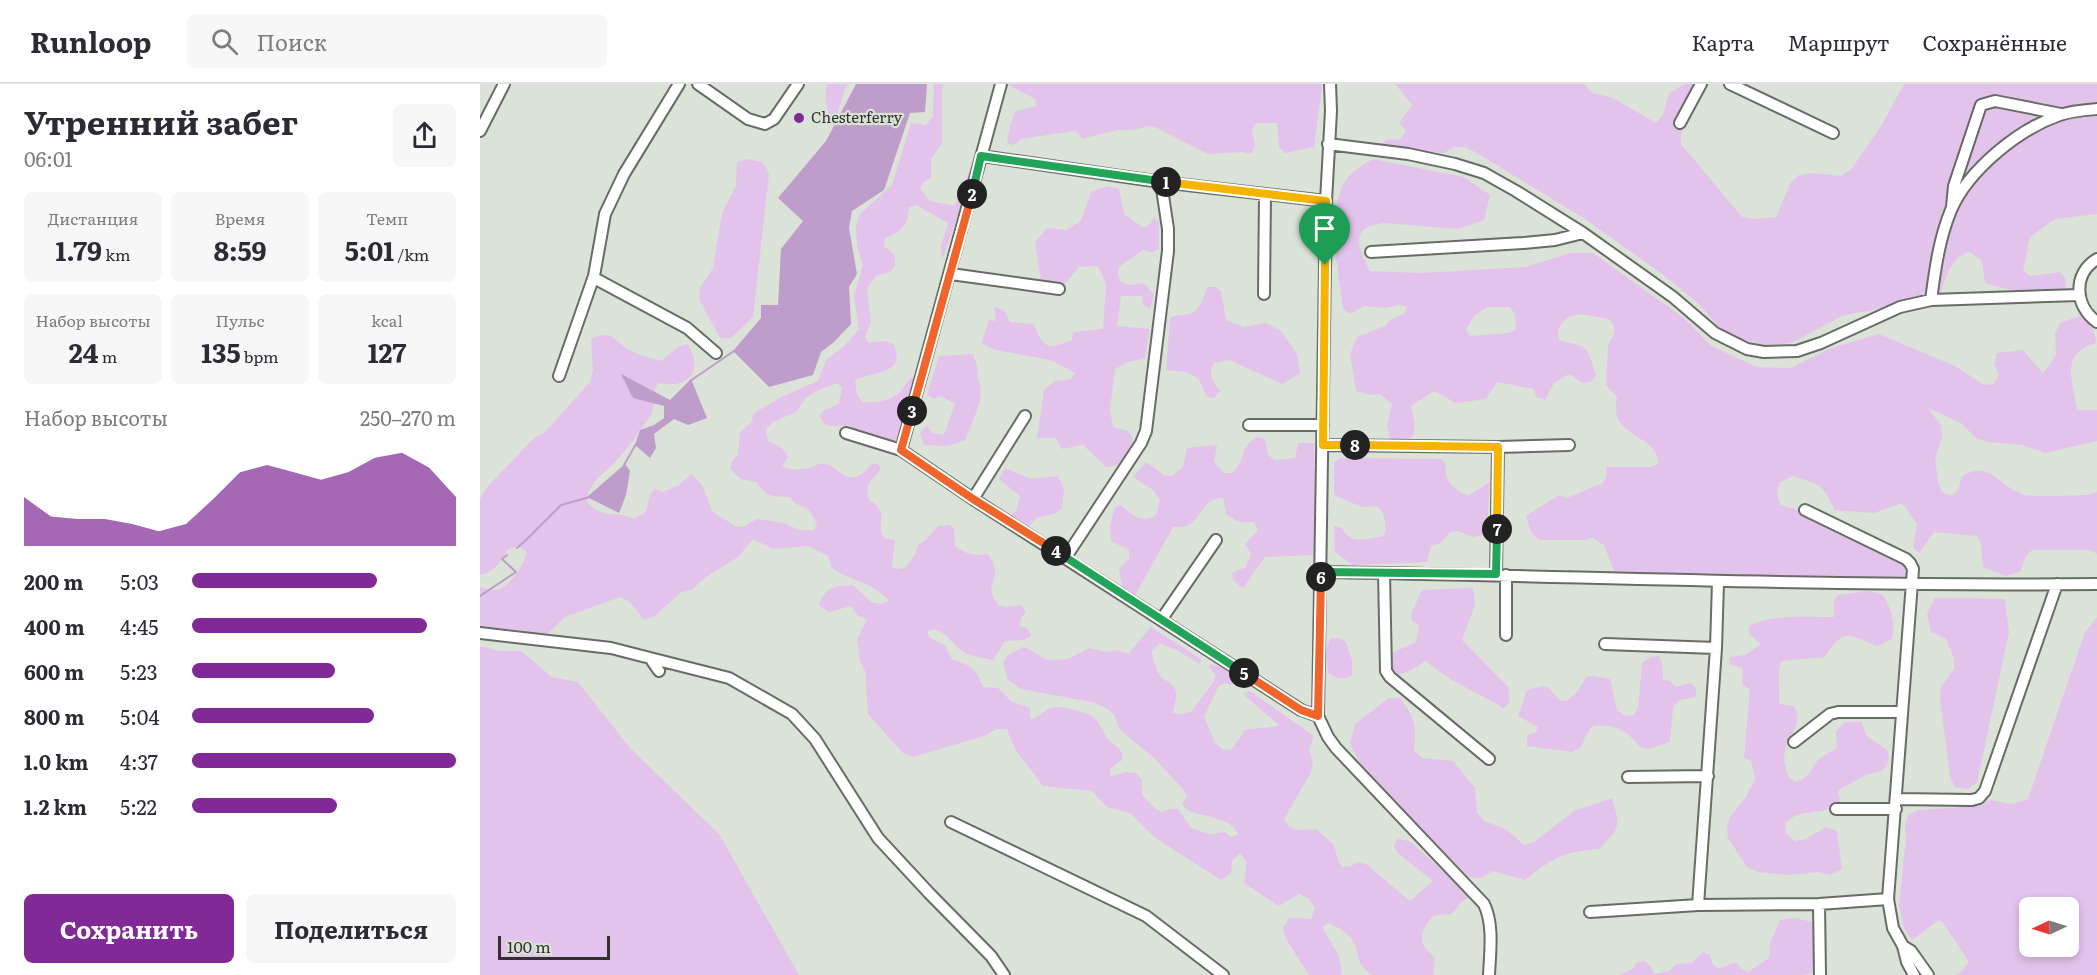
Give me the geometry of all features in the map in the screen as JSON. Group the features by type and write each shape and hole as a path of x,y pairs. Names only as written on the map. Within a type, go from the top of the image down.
{"street":[{"path":"480,130 504,84"},
{"path":"559,376 594,278 605,214 624,174 679,84"},
{"path":"698,84 748,119 765,124 774,119 798,84"},
{"path":"901,450 951,274 1001,84"},
{"path":"1330,84 1318,716 1336,748 1484,903 1490,924 1489,975"},
{"path":"1680,123 1701,84"},
{"path":"1730,84 1833,133"},
{"path":"1930,300 1940,245 1952,208 1954,186 1981,105 1995,101 2062,114"},
{"path":"1952,208 1974,176 2004,146 2062,114 2097,109"},
{"path":"1328,144 1408,154 1484,173 1583,233 1673,297 1715,333 1747,349 1764,352 1797,351 1821,343 1899,307 1930,300 2079,295"},
{"path":"981,156 1161,182 1326,201"},
{"path":"1066,557 1142,442 1146,431 1168,251 1168,229 1161,182"},
{"path":"1264,294 1265,195"},
{"path":"1371,252 1523,243 1555,240 1583,233"},
{"path":"2097,259 2084,272 2079,284 2079,295 2083,308 2097,322"},
{"path":"951,274 1059,289"},
{"path":"594,278 687,328 716,353"},
{"path":"973,499 1025,416"},
{"path":"1249,425 1323,425"},
{"path":"846,433 901,450 973,499 1301,710 1318,716"},
{"path":"1323,445 1498,447 1569,445"},
{"path":"1498,447 1501,575 1506,635"},
{"path":"1805,510 1906,559 1911,563 1913,569 1888,899 1893,928 1914,975"},
{"path":"1161,620 1216,540"},
{"path":"1321,572 1718,582 2097,584"},
{"path":"1384,573 1386,671 1390,677 1489,759"},
{"path":"1698,906 1716,648 1718,582"},
{"path":"1836,809 1979,798 1985,791 2057,584"},
{"path":"482,633 611,648 729,678 792,714 815,739 878,838 928,893 991,956 1004,975"},
{"path":"1605,644 1716,648"},
{"path":"650,658 659,671"},
{"path":"1794,742 1830,714 1901,712"},
{"path":"1628,777 1708,776"},
{"path":"951,822 1146,916 1223,975"},
{"path":"1590,912 1698,906 1819,904 1888,899"},
{"path":"1819,904 1820,975"},
{"path":"1903,946 1911,951 1928,975"}],"shaded area":[{"path":"827,84 848,84 837,115 831,117 825,92"},
{"path":"856,84 927,84 925,112 910,113 884,190 852,211 849,228 857,274 849,287 851,324 821,352 813,375 769,387 733,351 761,318 761,305 778,305 781,249 803,221 778,198 826,141"},
{"path":"934,84 944,84 942,88 942,143 931,159 931,178 920,188 930,201 955,206 969,172 972,174 942,260 941,246 948,223 916,205 909,207 903,227 885,238 884,246 895,256 895,265 890,272 876,276 867,289 871,322 865,336 868,343 884,341 893,344 897,354 896,361 886,370 855,380 857,395 862,402 875,402 896,395 913,376 913,390 897,444 852,433 850,425 832,426 822,421 820,416 823,411 839,404 842,388 838,383 806,397 796,412 773,422 766,430 768,441 781,447 788,456 782,467 800,469 826,464 843,475 855,477 872,464 878,464 881,469 869,483 867,490 869,500 880,509 881,531 884,538 895,540 892,567 902,569 906,567 915,555 918,545 926,540 938,526 950,525 954,529 955,546 974,555 988,554 995,569 991,588 994,599 998,605 1005,607 1021,605 1026,612 1021,618 1020,626 1028,629 1031,636 1024,640 1005,641 993,660 967,654 945,635 934,629 927,631 930,638 945,645 952,660 972,668 983,687 998,688 1012,702 1030,708 1030,719 1054,707 1092,716 1108,739 1121,752 1122,760 1110,769 1111,776 1127,772 1136,773 1142,779 1142,795 1155,808 1162,812 1178,809 1191,828 1209,834 1225,832 1231,837 1239,834 1229,823 1186,809 1182,803 1187,796 1183,789 1153,757 1120,730 1114,715 1108,709 1092,702 1021,689 1007,679 1003,662 1008,655 1023,647 1045,659 1053,660 1068,659 1089,648 1107,652 1118,650 1128,654 1151,627 1201,659 1200,664 1160,643 1152,651 1159,675 1175,689 1173,713 1191,712 1214,681 1215,675 1209,667 1211,664 1229,670 1234,676 1232,685 1224,683 1218,687 1204,717 1216,744 1222,749 1231,750 1245,730 1279,725 1243,694 1250,691 1314,736 1309,749 1313,764 1311,772 1284,819 1290,827 1297,830 1316,829 1334,845 1338,861 1343,867 1358,862 1366,864 1410,901 1433,881 1399,854 1394,847 1397,839 1412,843 1467,890 1469,898 1462,901 1452,914 1433,917 1425,927 1422,940 1435,959 1433,975 1373,975 1363,968 1351,938 1329,923 1322,927 1339,956 1342,975 1309,975 1286,939 1283,928 1289,918 1311,919 1315,908 1309,899 1299,894 1279,906 1244,883 1247,862 1240,853 1232,861 1231,873 1221,880 1154,837 1130,813 1107,807 1092,791 1043,786 1015,749 1007,729 996,729 987,735 913,757 903,753 868,714 865,671 860,661 857,639 867,620 857,615 851,606 829,612 819,605 824,594 832,588 847,585 853,585 871,602 881,604 890,600 872,587 840,573 831,567 828,556 808,546 773,549 753,539 738,557 709,575 691,590 681,592 655,616 644,620 630,602 620,597 565,617 548,633 527,638 495,629 480,630 480,587 494,590 505,586 519,570 527,552 518,546 507,550 496,566 480,575 480,499 488,486 534,438 544,433 590,382 593,371 591,339 598,336 608,335 633,352 661,361 678,347 688,344 694,363 690,377 685,381 678,384 658,383 654,393 653,410 649,418 624,453 591,487 586,500 592,506 603,513 634,519 646,512 650,494 655,489 663,492 679,485 691,474 702,485 712,511 735,526 743,527 757,519 784,523 799,530 814,530 817,523 809,510 795,503 790,497 770,496 756,482 740,479 730,469 732,461 738,455 740,432 752,422 753,414 781,397 818,381 826,360 845,345 859,329 854,296 863,265 857,246 856,224 860,214 892,185 911,123 926,125 933,116"},
{"path":"1007,84 1322,84 1322,87 1314,147 1285,153 1279,147 1277,123 1256,123 1252,130 1255,145 1251,154 1241,152 1208,154 1149,126 1133,130 1117,130 1082,139 1074,131 1021,139 1012,145 1007,143 1010,125 1016,111 1036,106 1035,99"},
{"path":"1395,84 1584,84 1592,93 1611,97 1656,123 1663,115 1669,93 1685,84 1693,84 1692,99 1682,129 1681,144 1742,217 1754,219 1776,217 1791,182 1799,175 1813,173 1840,176 1850,171 1880,128 1904,84 2097,84 2097,214 2055,219 2030,237 2023,271 2030,276 2060,272 2066,280 2065,289 2047,294 2036,294 1985,283 1982,261 1970,252 1963,254 1953,264 1939,298 1844,315 1793,342 1769,346 1726,335 1699,304 1662,274 1585,219 1475,152 1465,147 1454,147 1444,153 1379,145 1389,139 1400,140 1406,131 1399,123 1412,105"},
{"path":"747,159 762,162 769,174 753,317 731,338 720,338 699,299 700,288 713,268 722,213 736,185 737,162"},
{"path":"1373,159 1464,177 1490,195 1484,220 1458,229 1385,223 1365,229 1359,240 1362,254 1370,271 1421,273 1526,267 1570,253 1593,253 1684,318 1710,345 1756,367 1791,368 1831,348 1879,334 1957,367 1984,385 1994,384 1999,374 1994,364 1997,353 2023,350 2043,373 2056,355 2055,333 2060,323 2080,316 2092,327 2096,343 2077,354 2071,369 2071,379 2077,410 2097,410 2097,441 2045,453 2023,445 1988,442 1977,439 1961,423 1928,408 1941,425 1942,437 1935,458 1942,492 1952,496 1959,488 1961,477 1979,471 1993,475 2013,490 2027,495 2087,495 2097,492 2097,554 2090,550 2032,550 2026,556 2021,571 2006,576 1983,567 1981,543 1977,536 1934,532 1919,553 1913,548 1917,524 1902,503 1874,513 1835,510 1819,486 1793,476 1780,482 1777,493 1780,505 1803,511 1909,565 1907,576 1896,578 1698,576 1614,571 1604,545 1592,538 1539,540 1531,532 1526,516 1559,495 1567,498 1603,483 1607,475 1606,467 1651,467 1658,464 1653,448 1620,423 1616,411 1617,397 1606,385 1608,345 1614,333 1614,326 1609,319 1588,315 1575,315 1567,318 1561,324 1559,340 1579,345 1588,353 1596,375 1591,382 1583,383 1569,374 1554,383 1545,400 1536,397 1534,389 1497,382 1486,399 1456,403 1434,391 1411,406 1415,426 1413,435 1406,442 1390,440 1387,426 1392,404 1380,394 1372,395 1356,391 1350,354 1357,337 1385,326 1390,320 1404,314 1407,307 1400,305 1383,308 1364,306 1350,314 1343,309 1336,257 1335,218 1344,184 1353,172","holes":["1487,307 1510,307 1515,314 1516,329 1509,333 1470,336 1466,330 1474,316"]},
{"path":"1107,186 1119,189 1124,214 1144,228 1154,217 1159,223 1159,249 1151,252 1143,250 1119,267 1118,275 1121,282 1129,285 1144,283 1154,294 1150,309 1143,305 1142,296 1121,296 1117,326 1150,329 1145,358 1128,362 1115,369 1110,410 1113,427 1128,431 1133,438 1125,458 1117,464 1106,467 1083,445 1062,449 1056,438 1037,438 1044,390 1055,381 1071,379 1075,373 1051,360 996,350 981,343 989,320 996,321 994,307 1004,310 1010,322 1034,324 1040,338 1047,345 1057,345 1072,340 1073,332 1103,329 1106,284 1098,266 1079,267 1064,285 1047,285 1041,282 1035,242 1047,228 1066,230 1081,221 1091,192"},
{"path":"1208,287 1216,287 1221,291 1226,320 1243,327 1266,323 1281,331 1297,354 1300,373 1282,384 1230,360 1214,363 1211,374 1220,391 1214,398 1206,396 1199,379 1186,372 1166,370 1170,318 1196,311"},
{"path":"973,354 978,369 977,378 981,392 980,401 965,440 948,446 924,445 920,432 927,426 932,433 944,435 955,404 941,396 934,399 927,395 939,356"},
{"path":"621,374 670,400 691,379 707,418 688,425 674,419 654,434 656,448 650,458 635,445 640,430 664,418 664,406 633,398"},
{"path":"1257,437 1265,439 1268,455 1275,460 1295,458 1298,443 1314,443 1315,555 1265,557 1243,588 1233,581 1232,573 1246,567 1251,553 1245,544 1258,530 1254,522 1239,522 1226,514 1223,498 1216,499 1207,504 1188,525 1173,527 1134,597 1122,586 1119,569 1129,558 1129,550 1111,541 1110,526 1114,509 1120,505 1137,517 1145,519 1156,515 1160,501 1153,490 1133,477 1146,462 1164,475 1172,476 1183,467 1187,448 1217,445 1214,462 1224,473 1232,473 1239,464 1244,450"},
{"path":"1340,458 1442,459 1449,483 1457,490 1469,495 1490,482 1487,534 1472,537 1458,531 1450,532 1439,544 1431,546 1427,562 1353,565 1335,552 1334,526 1342,528 1350,537 1360,540 1384,536 1385,524 1378,506 1362,507 1334,495 1334,463"},
{"path":"625,464 630,471 626,495 619,513 587,497"},
{"path":"1005,468 1031,479 1058,476 1064,489 1062,508 1056,513 1037,518 1025,529 1017,529 1010,515 1016,511 1020,496 999,479"},
{"path":"1473,588 1475,605 1462,640 1508,687 1510,702 1504,708 1452,680 1425,661 1412,670 1397,674 1392,668 1392,653 1416,642 1419,625 1412,621 1411,614 1422,590"},
{"path":"1870,591 1883,595 1892,616 1892,639 1877,646 1847,636 1836,641 1825,657 1781,661 1779,704 1794,706 1798,718 1786,746 1784,758 1790,779 1797,782 1809,773 1819,759 1837,748 1836,731 1845,722 1861,722 1867,736 1887,750 1889,758 1887,766 1881,771 1866,775 1838,790 1840,801 1826,810 1799,814 1785,823 1786,834 1795,841 1806,839 1826,827 1837,831 1842,869 1830,875 1819,872 1789,875 1758,872 1747,867 1728,838 1727,827 1730,817 1746,797 1755,778 1751,761 1744,758 1750,690 1742,684 1743,668 1729,664 1730,657 1745,655 1761,644 1749,634 1750,626 1758,622 1779,618 1834,617 1834,601 1838,595"},
{"path":"1935,598 2005,599 2009,632 1977,783 1967,789 1955,787 1950,777 1940,698 1941,687 1954,669 1954,658 1946,639 1931,632 1927,613"},
{"path":"2097,617 2097,975 1955,975 1962,971 1969,962 1944,924 1939,920 1912,940 1904,928 1899,905 1906,838 1905,826 1908,815 1919,810 1979,806 1990,800 2012,804 2028,799 2085,632"},
{"path":"1331,638 1339,638 1346,642 1352,660 1352,675 1348,677 1334,677 1328,673 1325,651"},
{"path":"480,646 499,651 521,651 552,677 578,682 631,749 719,834 799,975 480,975"},
{"path":"1659,656 1663,679 1670,681 1676,687 1691,683 1696,689 1696,697 1679,700 1673,708 1670,742 1648,749 1640,747 1630,736 1619,729 1599,726 1591,727 1580,748 1572,752 1527,746 1527,735 1535,733 1538,727 1518,716 1527,690 1542,686 1549,688 1559,700 1567,701 1578,691 1586,677 1610,679 1617,710 1624,715 1632,716 1638,709 1642,663 1651,657"},
{"path":"1389,698 1400,698 1412,717 1415,728 1414,750 1422,758 1453,761 1475,788 1477,812 1484,821 1506,829 1524,845 1534,842 1574,811 1612,798 1617,816 1615,831 1599,849 1559,857 1525,880 1493,871 1480,878 1469,877 1366,774 1350,744 1355,724"},
{"path":"1795,918 1812,922 1816,948 1812,973 1804,975 1619,975 1634,968 1637,962 1645,961 1654,974 1669,971 1677,964 1692,963 1703,952 1710,955 1712,963 1718,969 1736,962 1741,969 1748,972 1769,958 1770,943 1780,920"}],"waterway":[{"path":"690,381 734,351"},
{"path":"624,465 636,444"},
{"path":"517,548 561,505 590,497"},
{"path":"480,596 516,572 502,559 507,555"}],"place":[{"name":"Chesterferry","path":"799,118"}],"route":[{"path":"981,156 1161,182 1326,201 1325,265 1323,445 1498,447 1496,574 1321,572 1318,716 1301,710 973,499 901,450 951,274 981,156"}]}
